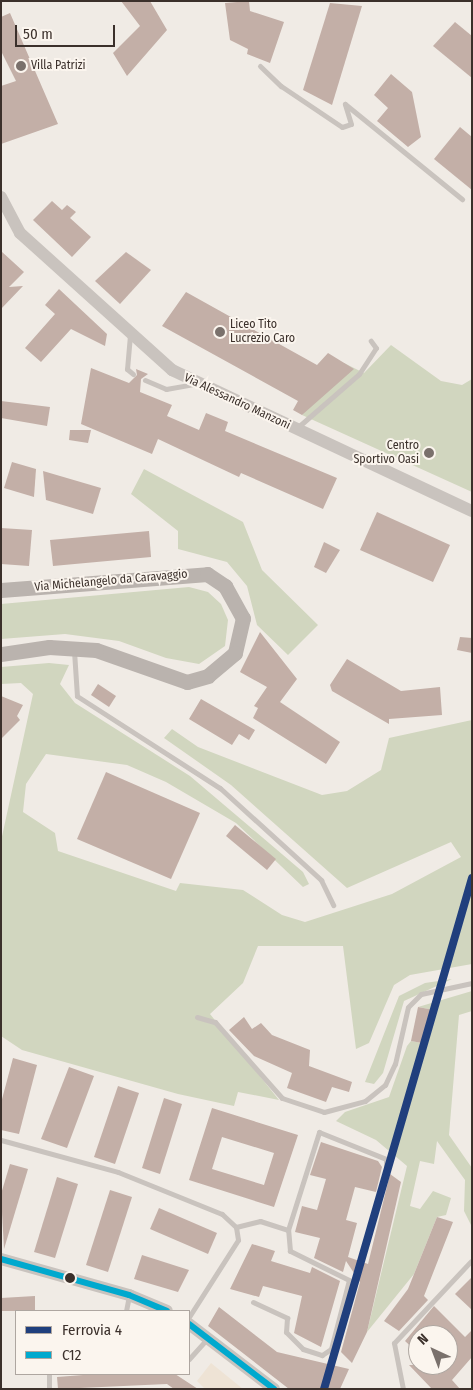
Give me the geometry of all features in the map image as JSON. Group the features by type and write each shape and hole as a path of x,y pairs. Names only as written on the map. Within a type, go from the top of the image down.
{"main road":[{"name":"Via Michelangelo da Caravaggio","path":"1,590 206,574 225,586 242,618 235,653 208,676 187,682 96,650 74,648 1,654"}],"street":[{"name":"Via Alessandro Manzoni","path":"1,197 20,233 130,335 194,384 472,511"},
{"path":"1,1259 129,1295 165,1310"},
{"path":"190,1325 274,1389"}],"lane":[{"path":"260,66 281,86 342,126 351,124 345,104 462,199"},
{"path":"130,335 127,369 133,374"},
{"path":"295,430 359,374 376,348 371,341"},
{"path":"146,380 166,389 194,384"},
{"path":"74,648 77,696 220,788 321,880 333,905"},
{"path":"198,1017 215,1022 282,1098 324,1112 365,1101 384,1085 395,1064 408,1007 421,994 472,983"},
{"path":"253,1302 287,1318 286,1332 303,1349 322,1355 331,1349 349,1280 290,1251 288,1230 319,1132 386,1159 386,1174 362,1255"},
{"path":"1,1140 118,1172 222,1214 236,1227 238,1240 190,1315"},
{"path":"236,1227 260,1222 288,1230"},
{"path":"403,1389 394,1343 471,1261"},
{"path":"126,1310 129,1295"},
{"path":"190,1358 207,1339"},
{"path":"49,1375 49,1389"}],"green space":[{"name":"Centro Sportivo Oasi","path":"391,345 441,381 462,385 472,379 472,492 302,415 344,363 364,373"},
{"path":"144,469 243,522 262,570 318,625 288,655 257,625 247,586 227,562 178,549 178,531 131,494"},
{"path":"189,587 208,592 221,604 228,620 225,646 199,664 166,658 119,641 65,634 1,639 1,604"},
{"path":"49,663 69,665 60,684 75,703 190,776 303,872 309,884 303,887 236,823 166,782 127,765 46,754 26,784 23,812 55,833 58,851 176,891 180,883 243,890 282,915 305,922 392,894 461,857 451,842 347,888 231,785 164,738 172,729 198,747 322,795 347,791 381,770 389,738 472,720 472,964 410,975 394,985 369,1043 356,1049 343,946 258,946 243,983 210,1014 279,1100 238,1092 234,1106 178,1094 22,1050 1,1036 1,841 33,694 21,683 1,684 1,667"},
{"path":"452,979 404,1001 383,1073 374,1084 365,1082 399,996 425,983"},
{"path":"472,991 472,1011 459,1015 449,1135 472,1168 472,1227 464,1211 465,1180 437,1141 434,1164 420,1161 410,1206 420,1209 433,1191 451,1198 446,1215 437,1217 414,1274 367,1332 407,1166 376,1140 336,1121 345,1112 389,1097 407,1046 411,1041 427,1044 434,1010 418,1007"}],"shaded area":[{"path":"211,1363 243,1389 205,1389 197,1381"}],"building":[{"path":"121,1 150,1 167,30 127,76 113,53 140,26"},
{"path":"249,1 250,11 284,22 270,63 247,54 248,49 230,40 225,3"},
{"path":"330,3 362,6 332,105 303,90"},
{"name":"Villa Patrizi","path":"10,13 58,124 1,144 1,86 16,81 1,51 1,17"},
{"path":"455,22 472,36 472,78 433,46"},
{"path":"391,74 412,92 421,137 408,147 377,121 388,108 374,95"},
{"path":"460,127 472,137 472,190 434,159"},
{"path":"52,201 62,210 67,205 76,212 70,218 91,237 72,257 33,220"},
{"path":"1,251 24,272 9,287 23,286 1,309"},
{"path":"126,252 151,270 120,304 95,281"},
{"path":"59,289 107,334 105,346 71,329 41,362 25,348 55,314 45,305"},
{"path":"186,292 317,365 328,353 354,369 302,415 293,410 298,401 162,326"},
{"path":"91,368 129,383 137,375 136,369 148,374 141,379 140,392 172,405 167,416 199,430 206,413 228,422 225,431 337,478 323,509 241,473 239,477 158,439 152,454 81,424"},
{"path":"1,401 50,407 47,426 1,418"},
{"path":"70,430 91,430 88,443 69,440"},
{"path":"12,462 36,469 34,497 4,488"},
{"path":"43,471 101,488 93,514 46,500"},
{"path":"377,512 450,545 433,582 360,550"},
{"path":"1,528 32,530 29,566 1,564"},
{"path":"149,531 151,557 53,566 50,540"},
{"path":"324,542 340,550 326,573 314,567"},
{"path":"260,632 297,679 280,702 340,742 326,764 253,718 258,708 254,706 267,687 240,672"},
{"path":"460,637 472,638 472,653 457,650"},
{"path":"347,659 401,691 440,687 442,715 389,719 389,724 332,691 330,685"},
{"path":"98,684 116,696 109,707 91,695"},
{"path":"1,696 23,705 17,716 20,720 1,739"},
{"path":"201,699 255,730 249,740 239,734 232,745 189,719"},
{"path":"106,772 200,813 171,879 77,839"},
{"path":"235,825 276,859 267,870 226,836"},
{"path":"418,1007 434,1010 427,1044 411,1041"},
{"path":"244,1017 252,1029 261,1023 272,1035 310,1050 309,1066 352,1082 349,1092 332,1087 326,1102 287,1088 292,1073 254,1056 229,1030"},
{"path":"13,1058 37,1065 19,1134 1,1130 1,1103"},
{"path":"69,1067 94,1076 67,1148 41,1139"},
{"path":"118,1086 139,1093 115,1164 94,1157"},
{"path":"164,1098 182,1104 160,1174 142,1168"},
{"path":"212,1108 298,1135 274,1207 189,1180","holes":["222,1137 274,1153 264,1185 212,1169"]},
{"path":"321,1142 378,1161 382,1167 376,1192 355,1187 346,1220 357,1223 348,1257 368,1264 390,1174 401,1182 367,1332 352,1363 341,1352 360,1282 346,1261 343,1272 314,1258 320,1238 295,1232 302,1206 317,1210 326,1179 310,1175"},
{"path":"10,1164 28,1169 4,1249 1,1194"},
{"path":"57,1177 78,1184 55,1258 34,1252"},
{"path":"110,1190 132,1197 108,1272 86,1265"},
{"path":"159,1208 217,1233 208,1254 150,1229"},
{"path":"437,1217 453,1222 424,1296 428,1300 399,1331 384,1321 408,1289"},
{"path":"252,1244 275,1251 271,1261 310,1273 312,1267 340,1281 321,1347 294,1333 302,1296 263,1286 259,1297 230,1289"},
{"path":"142,1255 189,1270 178,1292 134,1279"},
{"path":"472,1277 472,1310 455,1294"},
{"path":"35,1296 35,1310 1,1311 1,1298"},
{"path":"434,1306 453,1325 418,1325"},
{"path":"219,1307 277,1352 349,1369 340,1389 289,1389 208,1326"},
{"path":"458,1330 465,1337 472,1330 472,1357 458,1373"},
{"path":"83,1375 177,1375 198,1389 174,1389 167,1384 58,1389 57,1377"},
{"path":"419,1375 456,1375 452,1380 460,1389 432,1389"}],"rail line":[{"name":"4","path":"324,1389 472,878"}],"transit line":[{"name":"C12","path":"1,1259 129,1295 165,1310"},
{"name":"C12","path":"190,1325 274,1389"}],"place":[{"name":"Villa Patrizi","path":"21,66"},
{"name":"Liceo Tito Lucrezio Caro","path":"220,332"},
{"name":"Centro Sportivo Oasi","path":"429,453"}]}
